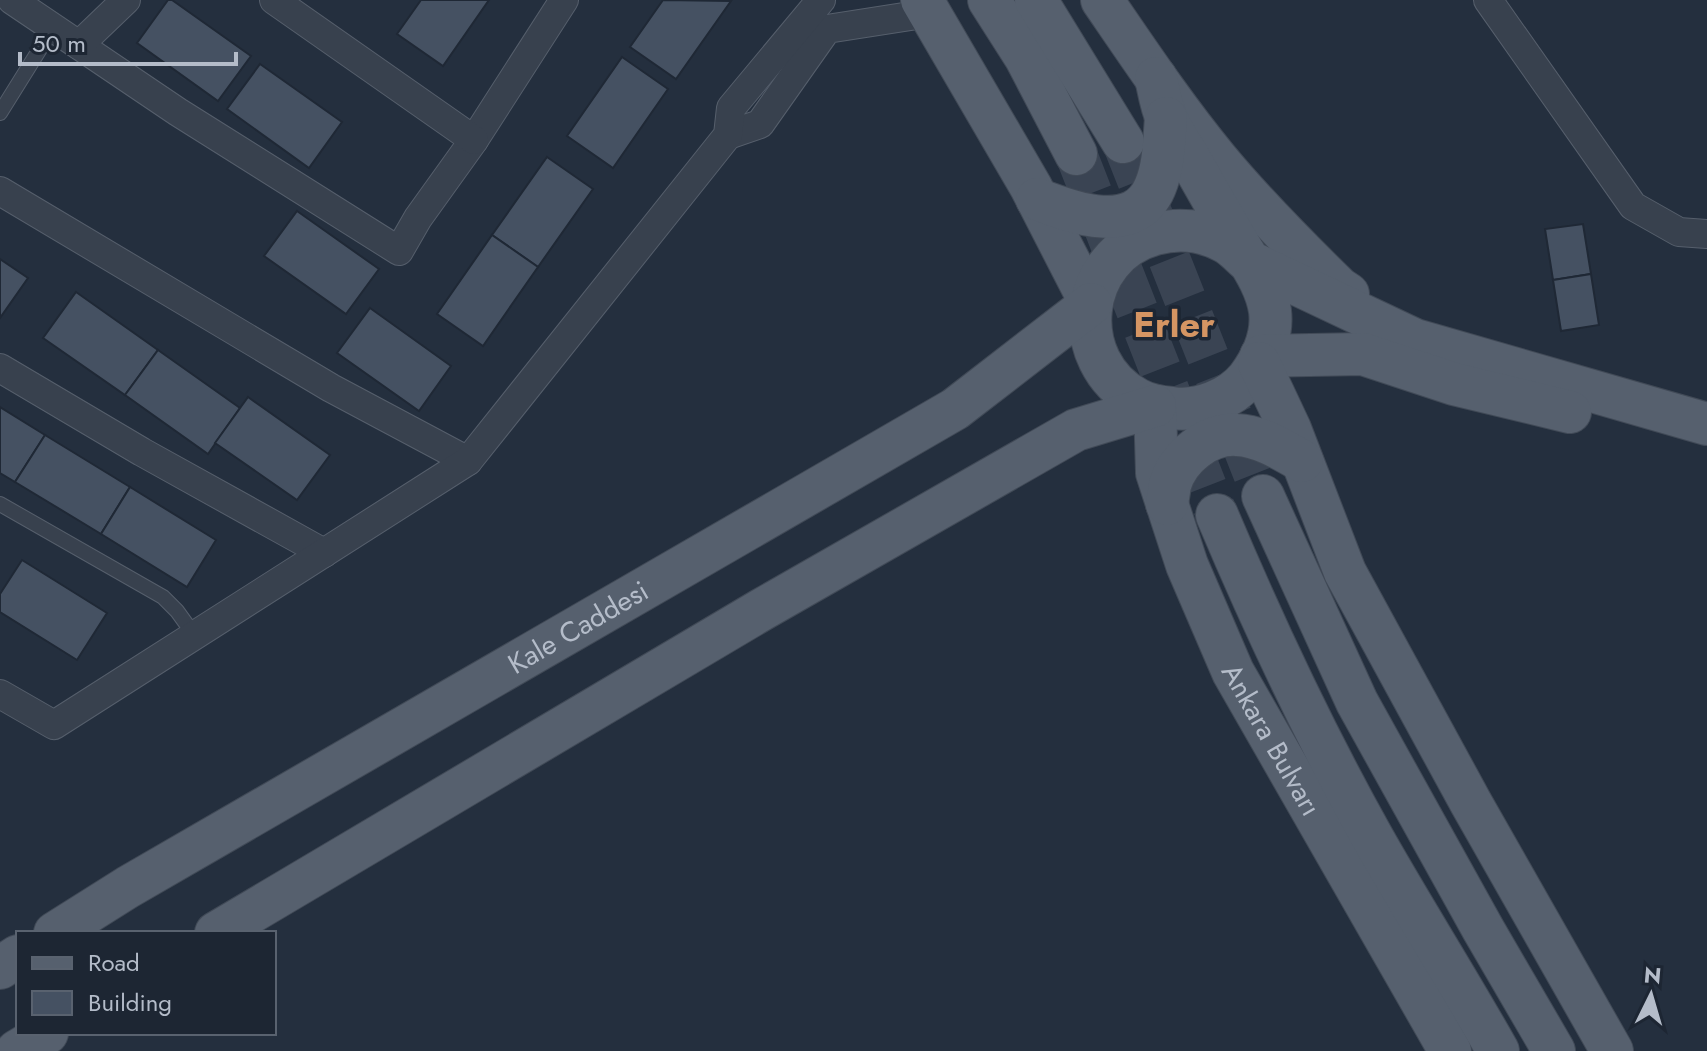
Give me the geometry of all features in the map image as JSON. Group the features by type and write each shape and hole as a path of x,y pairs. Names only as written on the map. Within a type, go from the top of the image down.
{"main road":[{"path":"989,0 1026,58 1076,154"},
{"path":"1036,0 1123,142"},
{"path":"1102,0 1217,158 1283,234 1339,288 1415,340"},
{"path":"926,6 1037,199 1091,304"},
{"path":"1156,78 1166,118 1248,261 1263,285 1270,312 1268,339 1260,360 1245,382 1215,402 1179,409 1155,406 1122,389 1104,367 1092,342 1089,323 1091,304 1100,277 1118,254 1142,238 1170,230 1199,232 1226,242 1248,261 1415,340 1707,424"},
{"path":"1037,199 1077,214 1116,217 1137,210 1154,190 1163,159 1166,118"},
{"name":"Kale Caddesi","path":"58,931 128,887 955,409 1091,304"},
{"path":"1260,360 1363,354 1454,384 1707,446"},
{"path":"1260,360 1345,572 1471,803 1612,1051"},
{"path":"219,931 761,610 1076,430 1155,406"},
{"name":"Ankara Bulvarı","path":"1155,406 1157,473 1187,565 1233,672 1450,1051"},
{"path":"1167,504 1171,482 1180,467 1197,448 1217,438 1245,436 1273,445 1296,445"},
{"path":"1263,496 1357,702 1554,1051"},
{"name":"Ankara Bulvarı","path":"1217,515 1310,722 1371,835 1498,1051"},
{"path":"17,1051 44,1035"}],"street":[{"path":"12,0 178,112 399,251 564,0"},
{"path":"79,45 126,0"},
{"path":"274,0 474,140"},
{"path":"0,694 54,725 468,461 728,135 731,108 821,0"},
{"path":"1488,0 1633,206 1679,232 1707,234"},
{"path":"728,135 760,124 827,29 926,6"},
{"path":"0,191 331,388 468,461"},
{"path":"0,368 142,452 324,553"}],"lane":[{"path":"0,113 53,28"},
{"path":"0,504 163,597 195,636"}],"building":[{"path":"168,0 251,56 218,101 137,43"},
{"path":"421,0 489,0 443,66 397,34"},
{"path":"663,0 731,1 676,79 630,47"},
{"path":"622,57 668,89 613,168 567,136"},
{"path":"260,64 342,122 309,168 227,109"},
{"path":"547,157 593,189 538,267 492,235"},
{"path":"297,211 379,269 346,314 264,256"},
{"path":"1583,224 1591,274 1553,280 1545,229"},
{"path":"492,235 538,267 483,346 437,314"},
{"path":"0,259 28,278 0,318"},
{"path":"1591,274 1599,325 1561,331 1553,280"},
{"path":"76,292 158,350 125,395 43,338"},
{"path":"370,308 451,366 419,411 337,353"},
{"path":"158,350 240,408 208,454 125,395"},
{"path":"248,397 330,455 297,500 215,443"},
{"path":"0,407 45,435 15,482 0,473"},
{"path":"45,435 130,487 101,534 15,482"},
{"path":"130,487 216,540 187,587 101,534"},
{"path":"22,560 107,613 77,660 0,612 0,594"}],"tunnel":[{"path":"1123,142 1263,496"},
{"path":"1076,154 1217,515"}],"district":[{"name":"Erler","path":"1174,324"}]}
